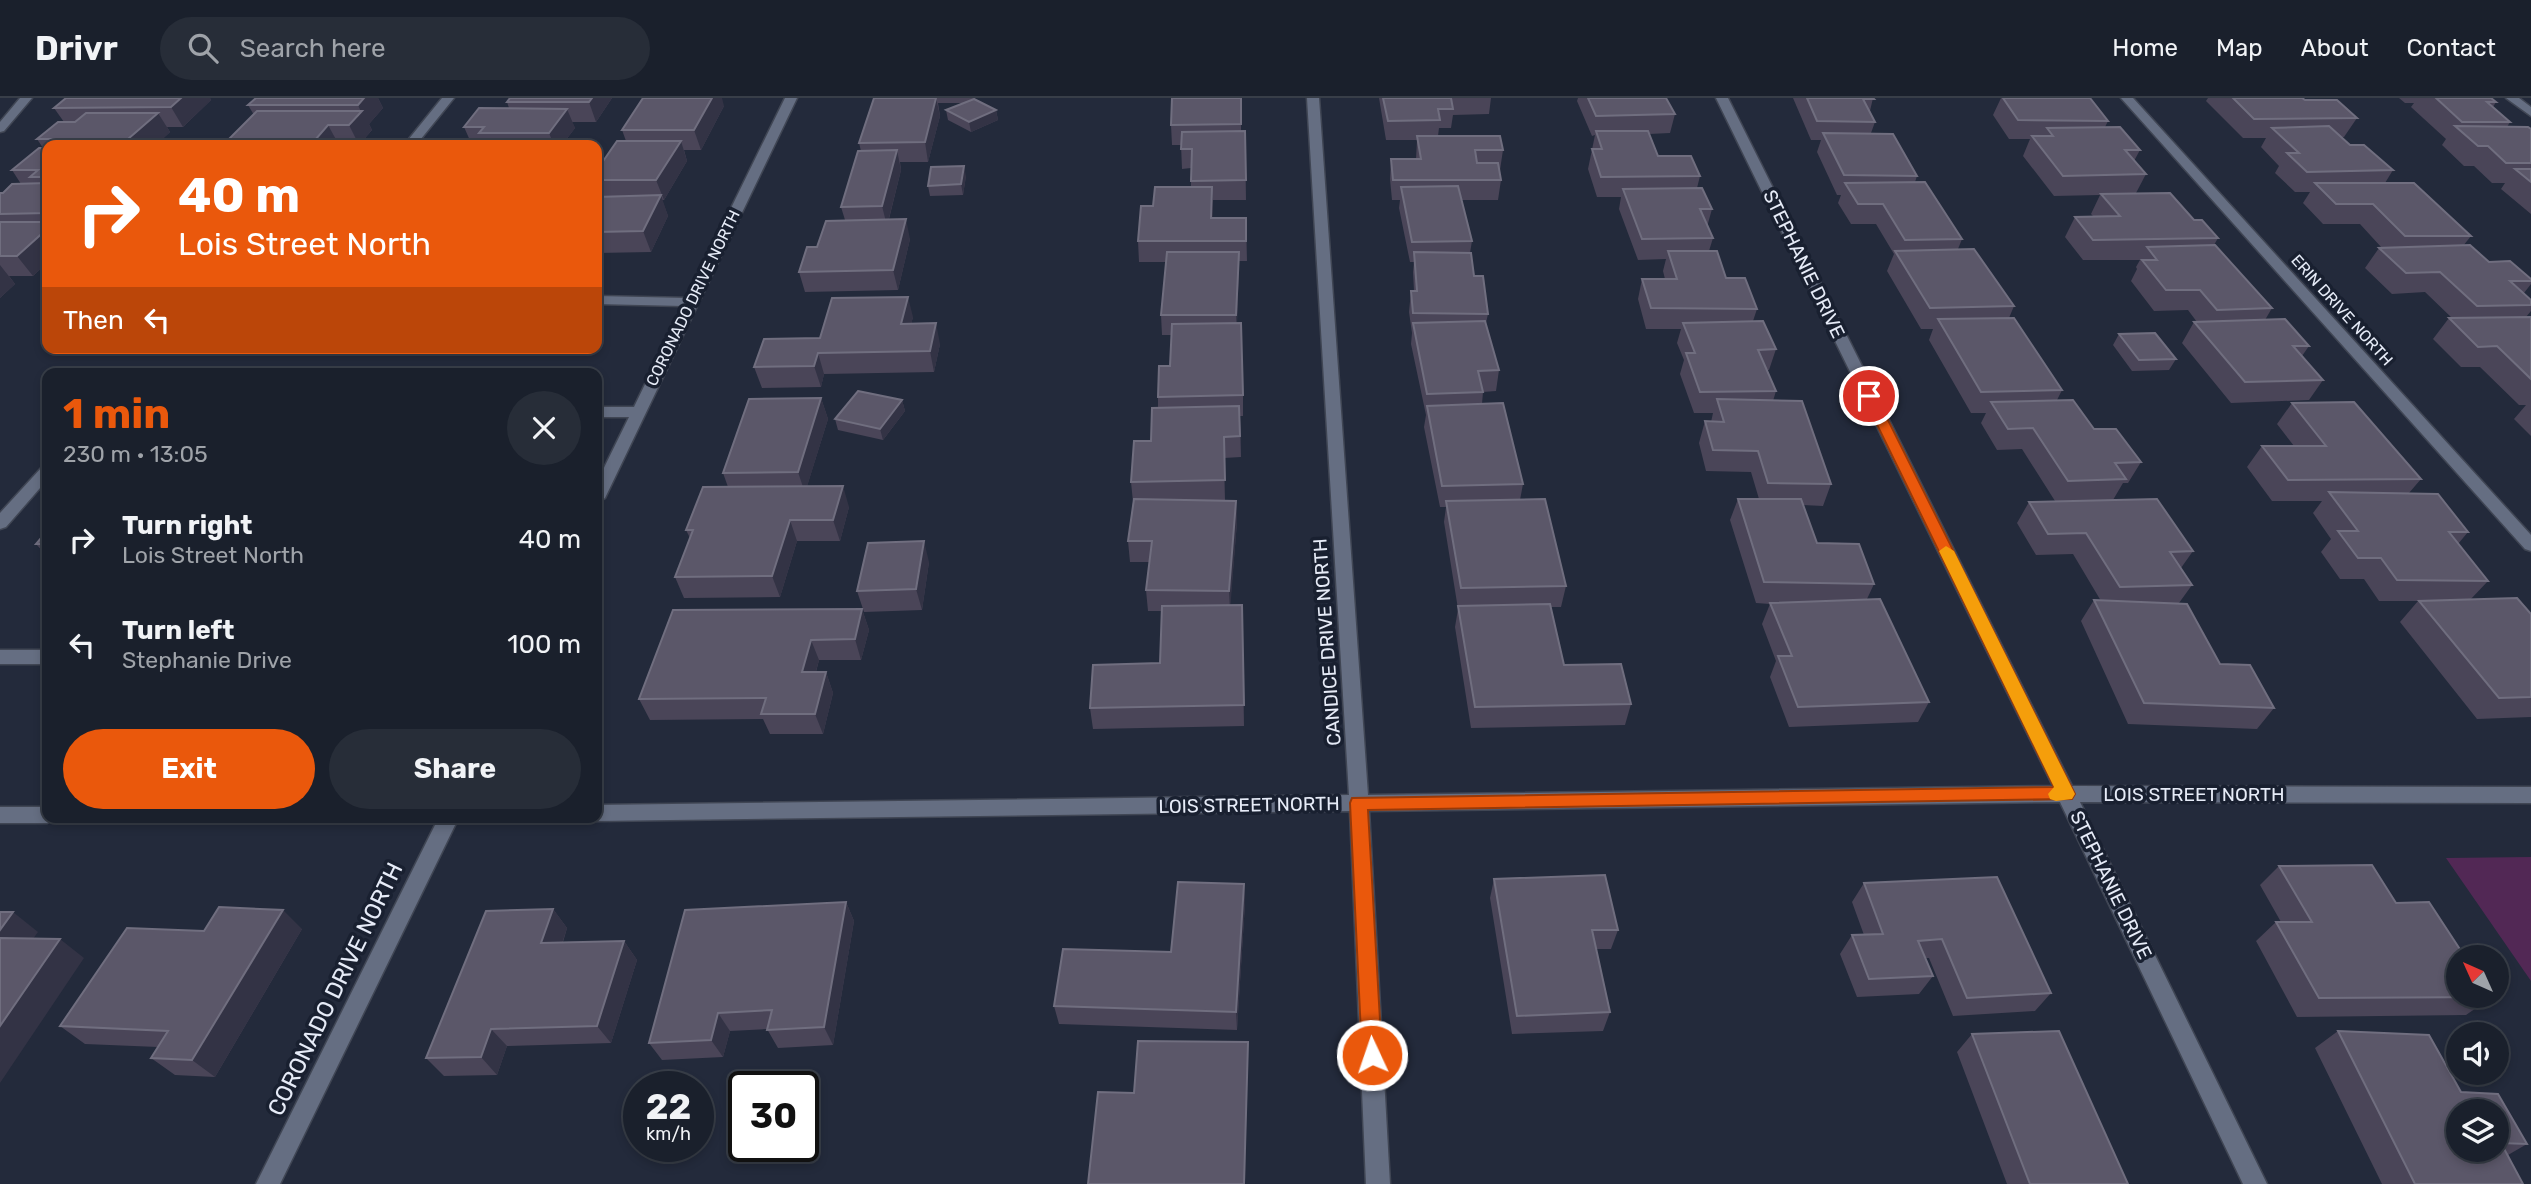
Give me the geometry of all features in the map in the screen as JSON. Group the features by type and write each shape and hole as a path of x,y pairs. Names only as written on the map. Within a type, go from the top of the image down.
{"street":[{"path":"0,129 26,98"},
{"path":"414,140 448,98"},
{"name":"CORONADO DRIVE NORTH","path":"602,487 791,98"},
{"name":"CANDICE DRIVE NORTH","path":"1313,98 1359,803 1378,1184"},
{"name":"STEPHANIE DRIVE","path":"1722,98 2066,794 2255,1184"},
{"name":"ERIN DRIVE NORTH","path":"2127,98 2531,545"},
{"path":"2512,98 2531,113"},
{"path":"602,300 692,302"},
{"path":"602,412 637,412"},
{"path":"0,523 42,477"},
{"path":"0,657 42,657"},
{"name":"LOIS STREET NORTH","path":"602,813 2066,794 2531,795"},
{"path":"0,815 42,815"},
{"name":"CORONADO DRIVE NORTH","path":"268,1184 446,823"}],"shaded area":[{"path":"2531,857 2531,981 2510,951 2510,945 2506,945 2446,858"}],"building":[{"path":"66,98 181,98 171,107 54,108"},
{"path":"256,98 364,98 358,105 248,105"},
{"path":"510,98 592,98 589,102 507,102"},
{"path":"643,98 712,98 694,130 622,130"},
{"path":"874,98 936,98 925,142 859,143"},
{"path":"1172,98 1241,98 1241,124 1171,125"},
{"path":"1383,98 1451,98 1453,109 1438,109 1440,120 1388,121"},
{"path":"1588,98 1666,98 1675,114 1596,116"},
{"path":"1807,98 1873,98 1863,99 1875,122 1817,121"},
{"path":"2003,98 2090,98 2108,121 2018,120"},
{"path":"2233,98 2337,100 2357,118 2254,119"},
{"path":"2436,98 2491,98 2496,102 2487,102 2510,122 2462,122"},
{"path":"974,99 996,110 969,122 946,110"},
{"path":"479,108 567,109 549,133 479,133 484,127 464,127"},
{"path":"257,111 362,111 349,125 328,125 316,139 229,139"},
{"path":"86,113 158,113 128,139 37,139 58,122 75,122"},
{"path":"2329,126 2350,145 2364,145 2393,170 2307,172 2287,153 2299,153 2272,128"},
{"path":"2455,126 2528,127 2531,129 2531,163 2506,163 2488,146 2478,146"},
{"path":"2120,127 2140,150 2125,150 2146,174 2063,176 2032,136 2053,136 2047,128"},
{"path":"1245,131 1246,180 1191,181 1192,149 1181,149 1182,132"},
{"path":"1596,131 1648,131 1658,156 1691,156 1700,176 1601,177 1592,149 1602,149"},
{"path":"1823,133 1893,134 1917,176 1844,175"},
{"path":"1417,136 1500,136 1503,150 1475,150 1477,163 1498,163 1501,180 1393,180 1391,159 1421,159"},
{"path":"617,141 681,141 656,180 602,180 602,163"},
{"path":"42,148 42,177 30,177 38,170 12,170"},
{"path":"897,150 882,206 841,207 858,151"},
{"path":"964,166 961,184 928,186 931,167"},
{"path":"2515,169 2531,169 2531,182"},
{"path":"1925,182 1962,239 1905,240 1883,204 1858,204 1845,183"},
{"path":"42,183 42,213 0,214 0,193 12,184"},
{"path":"2315,183 2414,183 2471,236 2405,236 2373,204 2336,204"},
{"path":"1458,186 1472,241 1412,242 1401,187"},
{"path":"1155,187 1212,187 1211,218 1246,218 1246,241 1138,241 1141,206 1153,206"},
{"path":"1702,188 1712,209 1700,209 1713,238 1642,239 1623,189"},
{"path":"2170,193 2194,220 2202,220 2218,238 2093,240 2075,217 2120,216 2101,194"},
{"path":"661,195 643,231 602,232 602,197"},
{"path":"906,219 893,270 799,272 807,247 817,247 826,221"},
{"path":"0,222 42,222 42,234 17,256 0,256"},
{"path":"2215,245 2272,308 2217,310 2200,290 2166,290 2142,260 2157,260 2147,247"},
{"path":"2470,245 2489,262 2510,261 2531,279 2510,281 2531,300 2531,305 2477,306 2440,272 2406,273 2379,248"},
{"path":"1974,249 2014,306 1930,308 1895,251"},
{"path":"1668,251 1717,251 1726,278 1745,278 1757,309 1651,308 1642,279 1677,279"},
{"path":"1167,252 1239,252 1236,315 1161,315"},
{"path":"1414,252 1471,253 1474,276 1483,276 1488,314 1413,313 1411,291 1417,291"},
{"path":"908,297 901,324 936,323 930,351 818,353 814,366 754,367 764,339 820,338 832,298"},
{"path":"2531,317 2531,379 2497,346 2478,347 2449,318"},
{"path":"2014,318 2062,390 1981,392 1938,319"},
{"path":"2285,319 2309,346 2293,346 2323,380 2245,382 2194,322"},
{"path":"1485,321 1499,370 1478,371 1483,392 1427,394 1413,323"},
{"path":"1763,321 1776,349 1758,350 1776,391 1700,392 1686,353 1695,353 1683,323"},
{"path":"1241,323 1243,395 1158,397 1159,366 1170,366 1172,324"},
{"path":"2155,333 2176,359 2139,360 2119,334"},
{"path":"858,391 902,400 880,429 835,419"},
{"path":"821,398 798,472 723,473 749,399"},
{"path":"1717,399 1802,401 1831,484 1768,483 1758,451 1713,450 1705,421 1724,422"},
{"path":"2073,400 2094,429 2116,429 2141,462 2115,463 2126,479 2068,481 2033,428 2008,429 1991,402"},
{"path":"2354,402 2421,479 2288,480 2262,446 2326,446 2292,403"},
{"path":"1503,403 1523,484 1442,486 1427,406"},
{"path":"1239,406 1240,436 1224,437 1225,480 1131,482 1134,441 1151,441 1152,408"},
{"path":"843,486 833,520 790,520 772,576 675,577 693,530 686,530 703,487"},
{"path":"2329,492 2438,494 2468,532 2449,532 2488,581 2397,580 2381,558 2358,558 2338,531 2358,531"},
{"path":"1134,499 1236,501 1229,591 1146,590 1152,541 1128,541"},
{"path":"1545,499 1566,586 1461,588 1446,501"},
{"path":"1738,499 1801,499 1817,543 1859,544 1874,584 1764,582"},
{"path":"2157,499 2193,551 2170,552 2192,585 2120,587 2086,533 2048,534 2029,502"},
{"path":"924,541 916,589 857,591 868,543"},
{"path":"2517,598 2531,614 2531,697 2499,698 2419,601"},
{"path":"1880,599 1929,702 1798,707 1778,656 1792,656 1770,603"},
{"path":"2094,600 2187,604 2220,664 2250,665 2274,708 2144,703"},
{"path":"1550,604 1564,665 1621,664 1631,704 1475,707 1458,606"},
{"path":"1242,605 1244,705 1090,708 1093,665 1160,663 1162,606"},
{"path":"862,609 855,639 811,640 802,672 826,672 815,714 761,714 766,698 639,699 673,610"},
{"path":"2372,865 2396,903 2429,902 2457,945 2446,945 2446,997 2319,998 2276,922 2312,922 2279,866"},
{"path":"1605,875 1618,930 1592,930 1610,1012 1517,1016 1494,879"},
{"path":"1997,877 2051,993 1967,998 1942,939 1918,941 1933,976 1869,979 1852,935 1883,934 1864,883"},
{"path":"1178,882 1244,884 1236,1012 1054,1006 1063,949 1171,952"},
{"path":"846,902 824,1027 767,1030 772,1010 718,1013 711,1040 649,1043 685,910"},
{"path":"219,907 283,910 192,1060 151,1058 168,1031 60,1026 127,928 204,931"},
{"path":"553,909 541,943 624,941 597,1026 491,1029 481,1057 426,1058 486,911"},
{"path":"0,912 13,912 0,930"},
{"path":"0,938 60,939 0,1026"},
{"path":"2059,1031 2128,1184 2030,1184 1972,1034"},
{"path":"2338,1031 2429,1035 2446,1065 2446,1085 2457,1085 2461,1092 2498,1094 2501,1099 2446,1099 2446,1162 2509,1162 2509,1158 2523,1184 2415,1184"},
{"path":"1138,1041 1248,1042 1244,1184 1088,1184 1098,1092 1134,1093"},
{"path":"2509,1113 2527,1144 2509,1143"}],"slow traffic":[{"path":"1946,551 2066,794 2056,794"}],"route":[{"path":"1372,1055 1359,803 2066,794 1869,396"}]}
